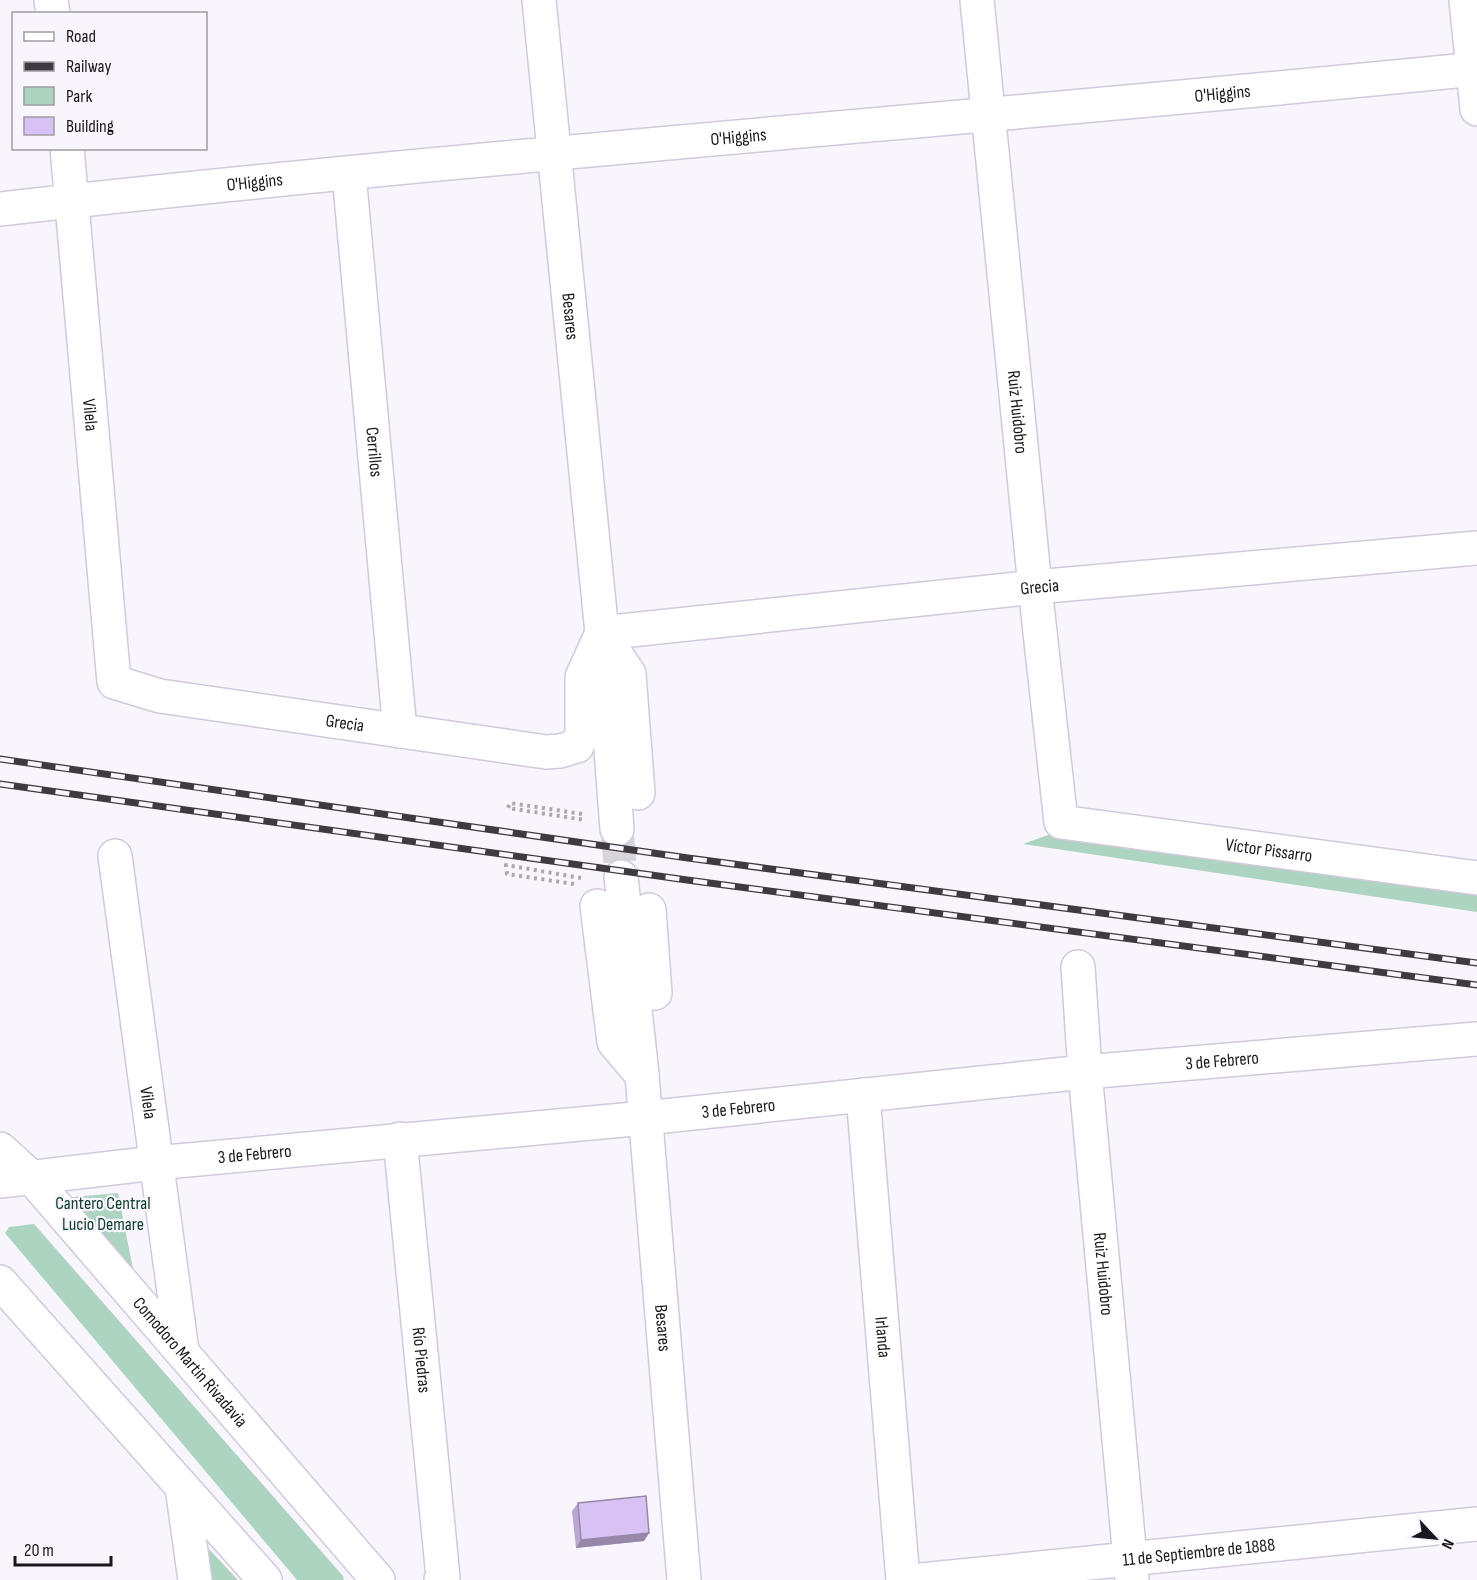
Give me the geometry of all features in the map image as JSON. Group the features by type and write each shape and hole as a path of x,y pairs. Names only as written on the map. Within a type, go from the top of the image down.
{"street":[{"name":"Besares","path":"539,0 602,633 606,825"},
{"name":"Ruiz Huidobro","path":"977,0 1035,587 1061,822"},
{"path":"1466,0 1475,69 1477,110"},
{"name":"O'Higgins","path":"0,209 556,154 987,116 1475,69"},
{"name":"Vilela","path":"68,150 114,682"},
{"name":"Cerrillos","path":"349,174 400,731"},
{"name":"Grecia","path":"602,633 1035,587 1477,548"},
{"name":"Besares","path":"577,746 582,733 582,677 602,633"},
{"name":"Besares","path":"602,633 629,674 638,793"},
{"name":"Grecia","path":"114,682 160,696 546,752 560,752 577,746"},
{"name":"Víctor Pissarro","path":"1061,822 1477,878"},
{"name":"Vilela","path":"115,856 182,1351"},
{"name":"Besares","path":"621,877 642,1076 684,1580"},
{"path":"588,890 614,1042 642,1076"},
{"name":"Besares","path":"642,1076 658,1038 649,910"},
{"name":"Ruiz Huidobro","path":"1078,967 1085,1072 1131,1569"},
{"name":"3 de Febrero","path":"16,1179 155,1162 645,1118 1085,1072 1477,1039"},
{"name":"Irlanda","path":"863,1095 903,1580"},
{"name":"Río Piedras","path":"399,1139 442,1565 441,1580"},
{"name":"Comodoro Martín Rivadavia","path":"0,1149 16,1179 182,1351 378,1580"},
{"path":"0,1282 265,1580"},
{"path":"182,1487 195,1580"},
{"name":"11 de Septiembre de 1888","path":"921,1580 1131,1569 1477,1524"}],"path":[{"path":"584,814 510,803 508,808 606,825"},
{"path":"506,865 588,890 507,874 506,865"}],"green space":[{"path":"1048,835 1477,895 1477,912 1023,844"},
{"name":"Cantero Central Lucio Demare","path":"118,1193 134,1274 63,1198"},
{"name":"Cantero Central Lucio Demare","path":"34,1224 343,1576 344,1580 297,1580 5,1233 9,1227"},
{"path":"206,1546 238,1580 212,1580"}],"building":[{"path":"646,1496 649,1533 581,1540 578,1503"}],"tunnel":[{"path":"617,829 621,877"}],"railway":[{"path":"0,759 688,858 1477,963"},
{"path":"0,784 687,880 1477,985"}]}
